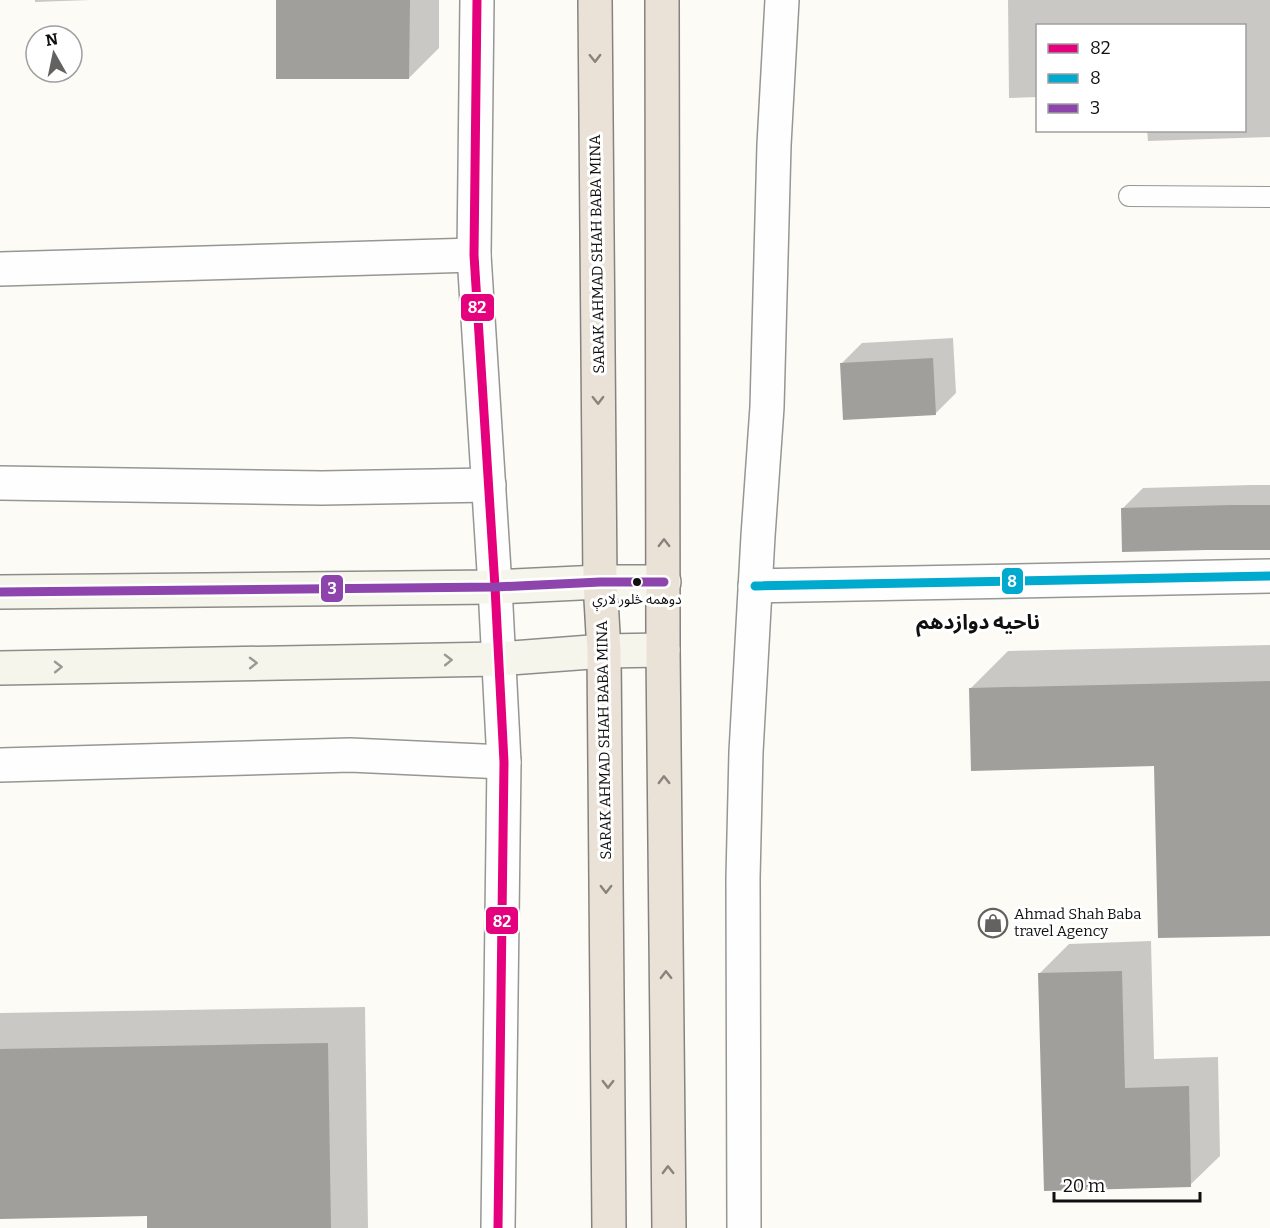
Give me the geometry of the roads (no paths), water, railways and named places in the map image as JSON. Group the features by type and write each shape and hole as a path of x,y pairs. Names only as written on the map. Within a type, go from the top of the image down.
{"highway":[{"name":"SARAK AHMAD SHAH BABA MINA","path":"595,0 609,1228"},
{"path":"662,0 663,650 669,1228"}],"main road":[{"path":"0,591 495,587 600,582 664,582"},
{"path":"0,668 498,659 604,651 663,650"}],"street":[{"path":"477,0 474,255 504,762 498,1228"},
{"path":"744,1228 743,878 746,752 767,407 774,145 782,0"},
{"path":"0,269 474,255"},
{"path":"0,483 322,488 489,485"},
{"path":"755,586 1270,576"},
{"path":"0,765 351,755 504,762"}],"lane":[{"path":"1129,196 1270,197"}],"place":[{"name":"دوهمه څلور لارې","path":"637,582"},
{"name":"Ahmad Shah Baba travel Agency","path":"993,923"}],"district":[{"name":"ناحیه دوازدهم","path":"978,622"}]}
